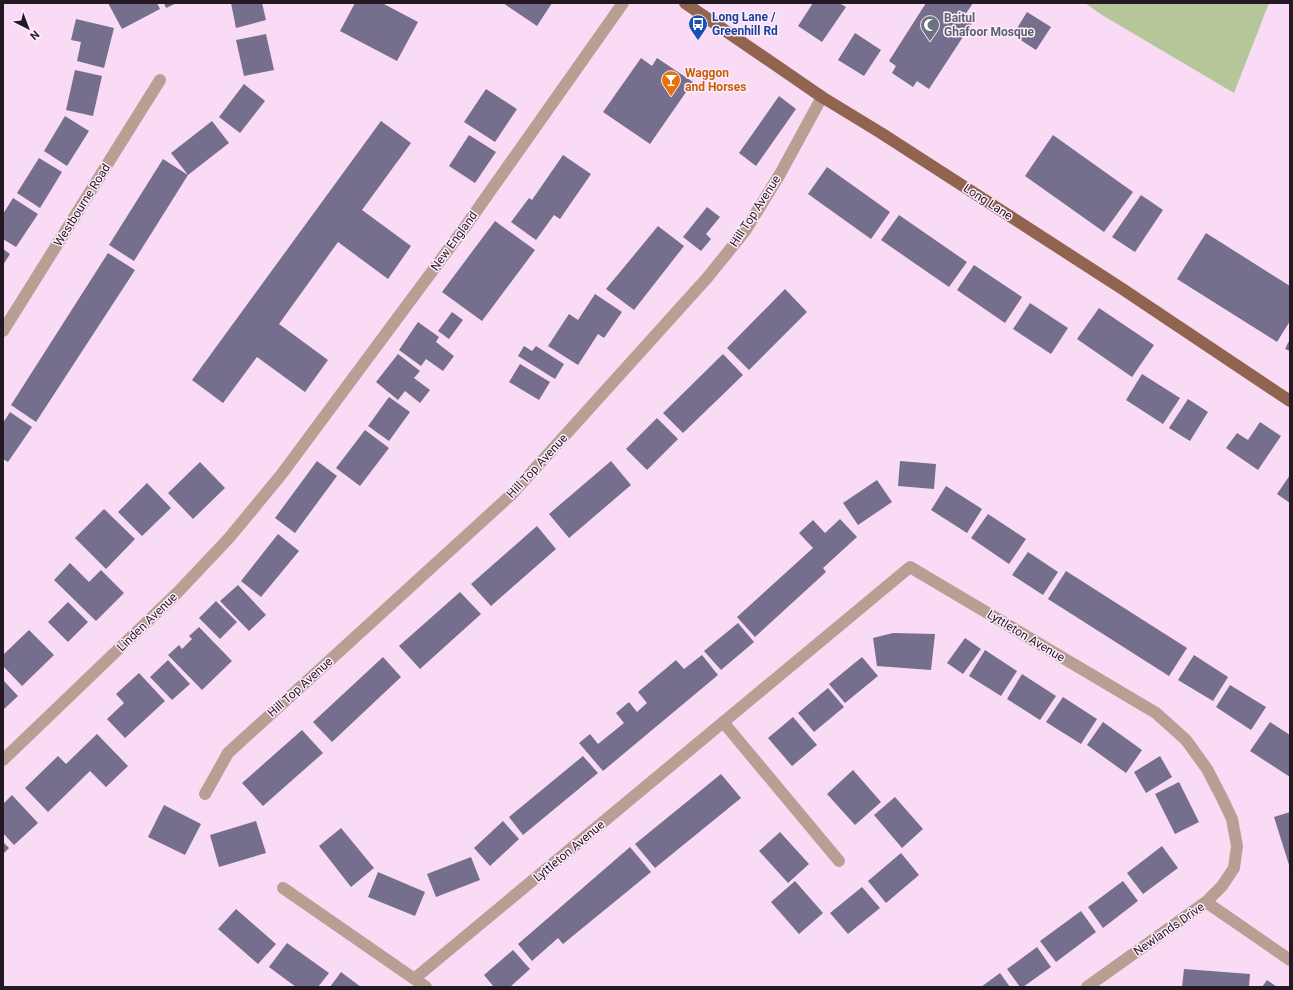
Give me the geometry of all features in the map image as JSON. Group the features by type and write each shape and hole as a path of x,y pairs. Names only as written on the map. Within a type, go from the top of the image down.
{"main road":[{"name":"Long Lane","path":"685,3 822,97 881,133 1121,288 1290,401"}],"street":[{"name":"New England","path":"281,475 465,227 623,3"},
{"name":"Westbourne Road","path":"3,331 160,80"},
{"name":"Hill Top Avenue","path":"205,794 228,753 512,494 707,278 745,232 780,174 822,97"},
{"name":"Linden Avenue","path":"3,760 178,592 229,538 281,475"},
{"name":"Lyttleton Avenue","path":"414,979 910,567 1156,714 1186,740 1207,769 1222,798 1232,819 1237,846 1234,868 1222,886 1206,902"},
{"path":"723,722 839,861"},
{"path":"283,888 426,987"},
{"name":"Newlands Drive","path":"1087,987 1206,902 1290,960"}],"green space":[{"path":"1085,3 1269,3 1234,93 1102,15"}],"building":[{"path":"108,3 157,3 160,9 122,29"},
{"path":"164,3 177,3 166,8"},
{"path":"231,3 262,3 266,20 236,28"},
{"path":"355,3 382,3 418,22 397,61 340,31"},
{"path":"503,3 552,3 537,26"},
{"path":"813,3 839,3 846,7 822,42 798,26"},
{"name":"Baitul Ghafoor Mosque","path":"926,3 973,3 963,18 972,23 929,89 917,81 913,87 892,73 896,66 889,61"},
{"path":"1027,12 1051,27 1036,50 1013,35"},
{"path":"76,19 114,28 104,68 77,61 81,42 71,40"},
{"path":"855,33 881,50 864,76 838,60"},
{"path":"266,34 274,70 244,76 236,40"},
{"path":"641,58 652,66 657,58 693,82 650,144 603,112"},
{"path":"75,70 102,76 93,116 66,110"},
{"path":"244,84 265,101 240,133 219,117"},
{"path":"486,89 517,109 495,142 464,122"},
{"path":"779,96 796,109 756,166 739,153"},
{"path":"65,116 89,131 67,166 44,151"},
{"path":"212,121 229,143 188,175 171,153"},
{"path":"381,121 411,143 362,210 411,246 388,279 338,242 279,324 328,360 305,392 257,357 223,403 192,380"},
{"path":"469,135 496,152 475,183 449,166"},
{"path":"1053,135 1133,192 1104,232 1025,176"},
{"path":"563,155 591,174 560,219 554,215 536,240 511,222 529,198 532,200"},
{"path":"39,158 62,172 40,208 17,193"},
{"path":"163,159 188,175 134,261 109,245"},
{"path":"827,167 890,212 871,239 808,194"},
{"path":"1141,195 1163,210 1135,252 1112,237"},
{"path":"13,198 38,214 16,247 3,239 3,214"},
{"path":"707,207 720,217 706,234 711,239 701,251 683,237"},
{"path":"899,215 967,262 949,287 881,240"},
{"path":"495,221 535,250 482,321 442,292"},
{"path":"658,226 684,246 634,310 606,289"},
{"path":"1206,233 1290,286 1290,321 1277,342 1177,279"},
{"path":"3,249 10,254 3,265"},
{"path":"108,253 135,270 36,422 11,405"},
{"path":"974,265 1022,297 1005,323 957,290"},
{"path":"785,289 807,312 749,370 727,348"},
{"path":"595,294 622,312 604,338 598,334 578,365 548,346 569,314 578,320"},
{"path":"1030,303 1068,328 1051,354 1013,329"},
{"path":"1099,308 1154,345 1132,377 1077,339"},
{"path":"452,312 463,320 449,339 438,331"},
{"path":"418,322 439,337 436,342 454,356 443,371 426,359 421,366 399,350"},
{"path":"1290,339 1290,351 1285,349"},
{"path":"524,346 532,351 536,346 564,364 555,379 518,356"},
{"path":"398,354 420,371 414,378 430,390 420,403 405,391 398,400 376,382"},
{"path":"723,354 743,375 683,433 663,413"},
{"path":"520,364 550,382 539,400 509,382"},
{"path":"1142,374 1180,398 1163,424 1126,400"},
{"path":"389,397 410,412 389,441 368,426"},
{"path":"1188,399 1208,412 1190,441 1169,428"},
{"path":"10,412 32,427 8,462 3,459 3,423"},
{"path":"657,418 678,439 647,470 626,449"},
{"path":"1260,422 1281,436 1258,470 1226,448 1237,433 1248,440"},
{"path":"365,430 389,448 360,486 336,468"},
{"path":"317,461 337,476 295,533 275,518"},
{"path":"611,461 631,485 569,538 549,514"},
{"path":"900,461 936,464 934,489 898,486"},
{"path":"200,462 225,488 193,519 168,493"},
{"path":"1290,475 1290,503 1277,494"},
{"path":"877,480 892,502 858,525 843,503"},
{"path":"147,483 171,508 142,536 118,512"},
{"path":"946,486 982,509 967,533 931,510"},
{"path":"104,509 135,539 106,569 75,538"},
{"path":"988,514 1026,539 1009,564 971,538"},
{"path":"840,519 857,537 823,568 826,572 755,637 737,617 813,548 799,533 813,520 825,533"},
{"path":"537,526 556,549 491,606 471,584"},
{"path":"278,534 299,551 261,597 241,581"},
{"path":"1028,552 1058,572 1043,595 1012,575"},
{"path":"70,563 89,582 101,570 124,593 96,621 54,580"},
{"path":"1066,571 1187,648 1169,676 1048,599"},
{"path":"238,585 266,615 249,631 220,601"},
{"path":"460,592 481,614 420,669 399,646"},
{"path":"216,601 237,622 220,639 199,618"},
{"path":"68,602 88,622 68,642 48,622"},
{"path":"738,623 754,642 721,670 704,651"},
{"path":"199,627 232,661 202,690 168,655 179,645 182,649 192,639 189,636"},
{"path":"29,630 54,655 22,686 3,666 3,655"},
{"path":"893,633 935,634 931,670 877,666 873,638"},
{"path":"965,638 981,649 963,674 947,663"},
{"path":"985,650 1017,671 1001,696 969,676"},
{"path":"702,655 718,675 603,771 579,743 590,734 598,744 624,723 616,713 623,707 629,702 637,712 647,703 638,692 676,660 684,669"},
{"path":"1194,655 1228,677 1213,701 1178,680"},
{"path":"383,657 401,677 332,742 313,722"},
{"path":"862,657 878,676 845,703 829,684"},
{"path":"168,660 190,684 172,700 150,677"},
{"path":"139,673 165,701 125,738 107,719 124,703 116,694"},
{"path":"1022,674 1056,696 1040,720 1007,699"},
{"path":"3,680 18,696 3,710"},
{"path":"1230,685 1266,707 1251,730 1216,707"},
{"path":"828,688 844,707 814,732 798,713"},
{"path":"1063,697 1097,719 1081,744 1046,722"},
{"path":"793,717 817,745 792,766 768,738"},
{"path":"1103,722 1142,750 1126,773 1087,745"},
{"path":"1270,722 1290,735 1290,777 1250,751"},
{"path":"302,730 323,753 263,806 242,783"},
{"path":"97,734 128,766 106,787 90,771 48,812 25,788 58,756 66,764"},
{"path":"583,756 598,773 523,835 509,817"},
{"path":"1160,756 1172,777 1146,793 1134,772"},
{"path":"853,770 881,802 855,825 827,794"},
{"path":"721,774 741,798 655,868 635,844"},
{"path":"1179,782 1199,822 1175,834 1155,794"},
{"path":"12,795 38,823 14,845 3,833 3,804"},
{"path":"895,797 923,829 902,848 874,815"},
{"path":"164,805 201,824 185,855 148,837"},
{"path":"1290,812 1290,868 1274,817"},
{"path":"256,821 266,853 219,867 210,835"},
{"path":"503,821 519,839 490,866 474,848"},
{"path":"341,828 374,868 351,887 319,846"},
{"path":"780,832 809,864 788,883 759,851"},
{"path":"3,842 9,848 3,854"},
{"path":"1162,846 1178,868 1143,894 1127,873"},
{"path":"630,847 651,872 563,944 558,938 532,961 518,944"},
{"path":"901,853 919,875 886,903 868,881"},
{"path":"471,857 480,880 436,897 427,874"},
{"path":"378,872 425,892 415,916 368,897"},
{"path":"795,881 823,913 799,934 771,902"},
{"path":"1123,881 1138,901 1103,928 1088,907"},
{"path":"862,887 880,908 848,934 830,913"},
{"path":"236,909 276,944 258,964 218,929"},
{"path":"1081,911 1096,932 1056,962 1040,941"},
{"path":"287,943 329,973 318,987 296,987 269,967"},
{"path":"1037,947 1051,967 1023,987 1020,987 1007,969"},
{"path":"513,950 530,969 510,987 494,987 484,975"},
{"path":"1184,969 1250,974 1249,987 1182,987"},
{"path":"341,972 361,987 330,987"},
{"path":"1000,973 1010,987 981,987"},
{"path":"1267,980 1277,987 1262,987"}],"place":[{"name":"Long Lane / Greenhill Rd","path":"698,41"},
{"name":"Baitul Ghafoor Mosque","path":"930,42"},
{"name":"Waggon and Horses","path":"671,97"}]}
